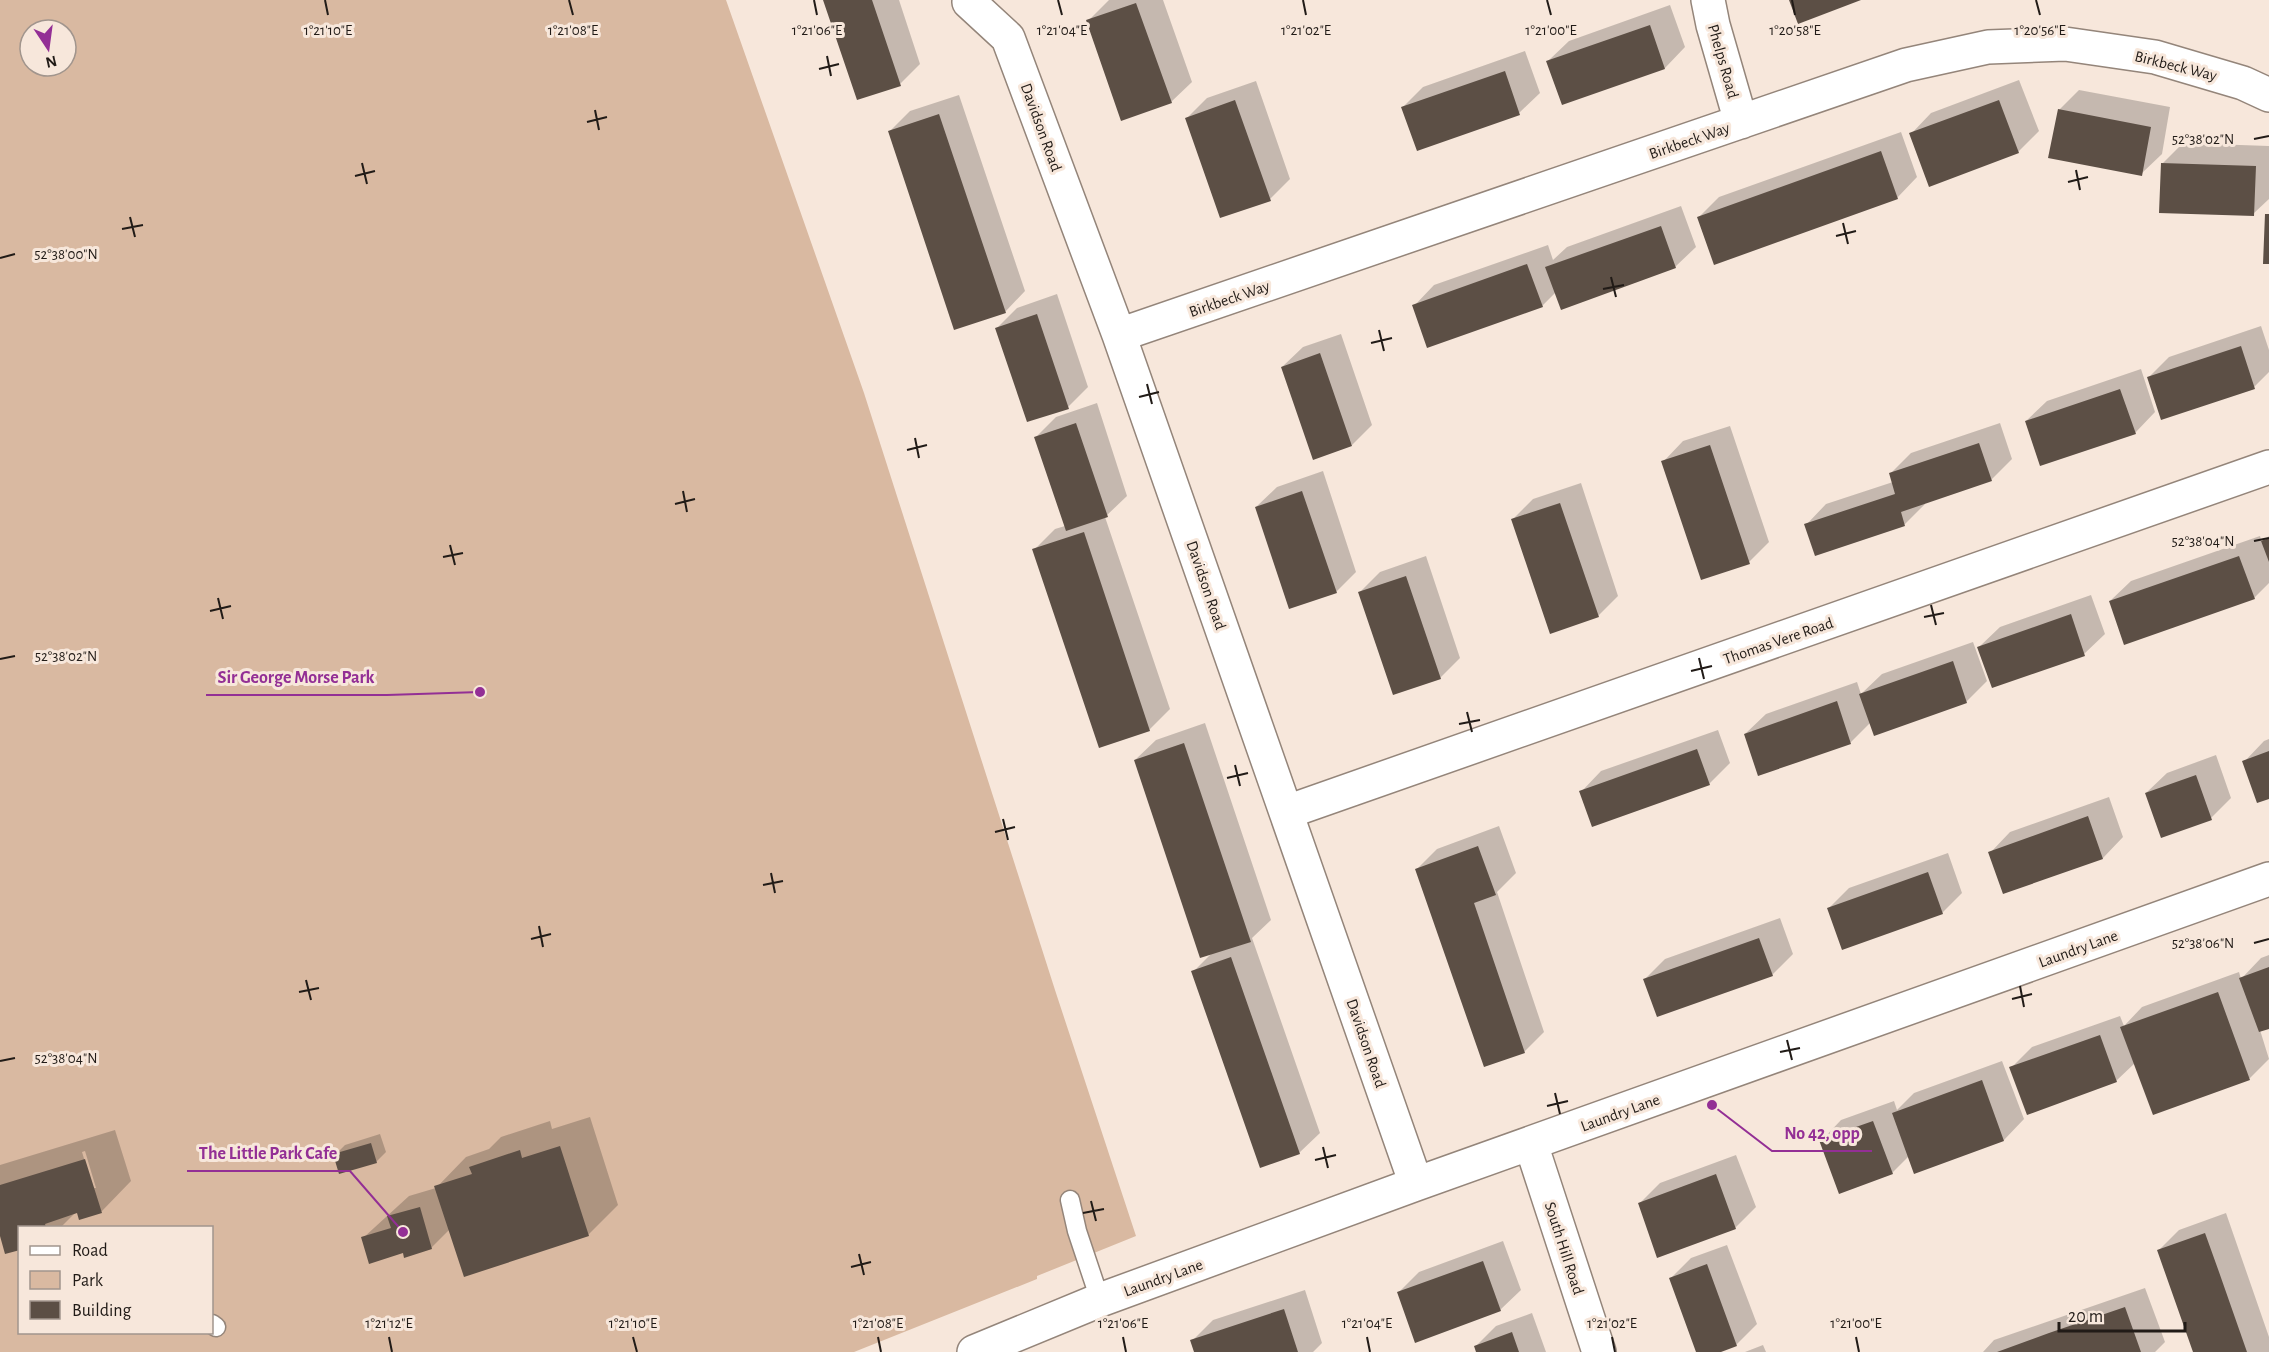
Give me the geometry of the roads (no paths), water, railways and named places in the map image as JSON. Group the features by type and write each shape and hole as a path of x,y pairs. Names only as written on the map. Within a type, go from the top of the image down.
{"street":[{"name":"Phelps Road","path":"1708,0 1741,122"},
{"name":"Davidson Road","path":"969,2 1008,38 1119,335 1416,1184"},
{"name":"Birkbeck Way","path":"1119,335 1906,65 1988,47 2065,44 2155,57 2243,83 2269,94"},
{"name":"Thomas Vere Road","path":"1287,812 2269,467"},
{"name":"Laundry Lane","path":"974,1352 1100,1300 1416,1184 2269,879"},
{"name":"South Hill Road","path":"1531,1144 1599,1352"}],"lane":[{"path":"1070,1200 1077,1231 1100,1300"}],"place":[{"name":"Sir George Morse Park","path":"480,692"},
{"name":"No 42, opp","path":"1712,1105"},
{"name":"The Little Park Cafe","path":"403,1232"}]}
